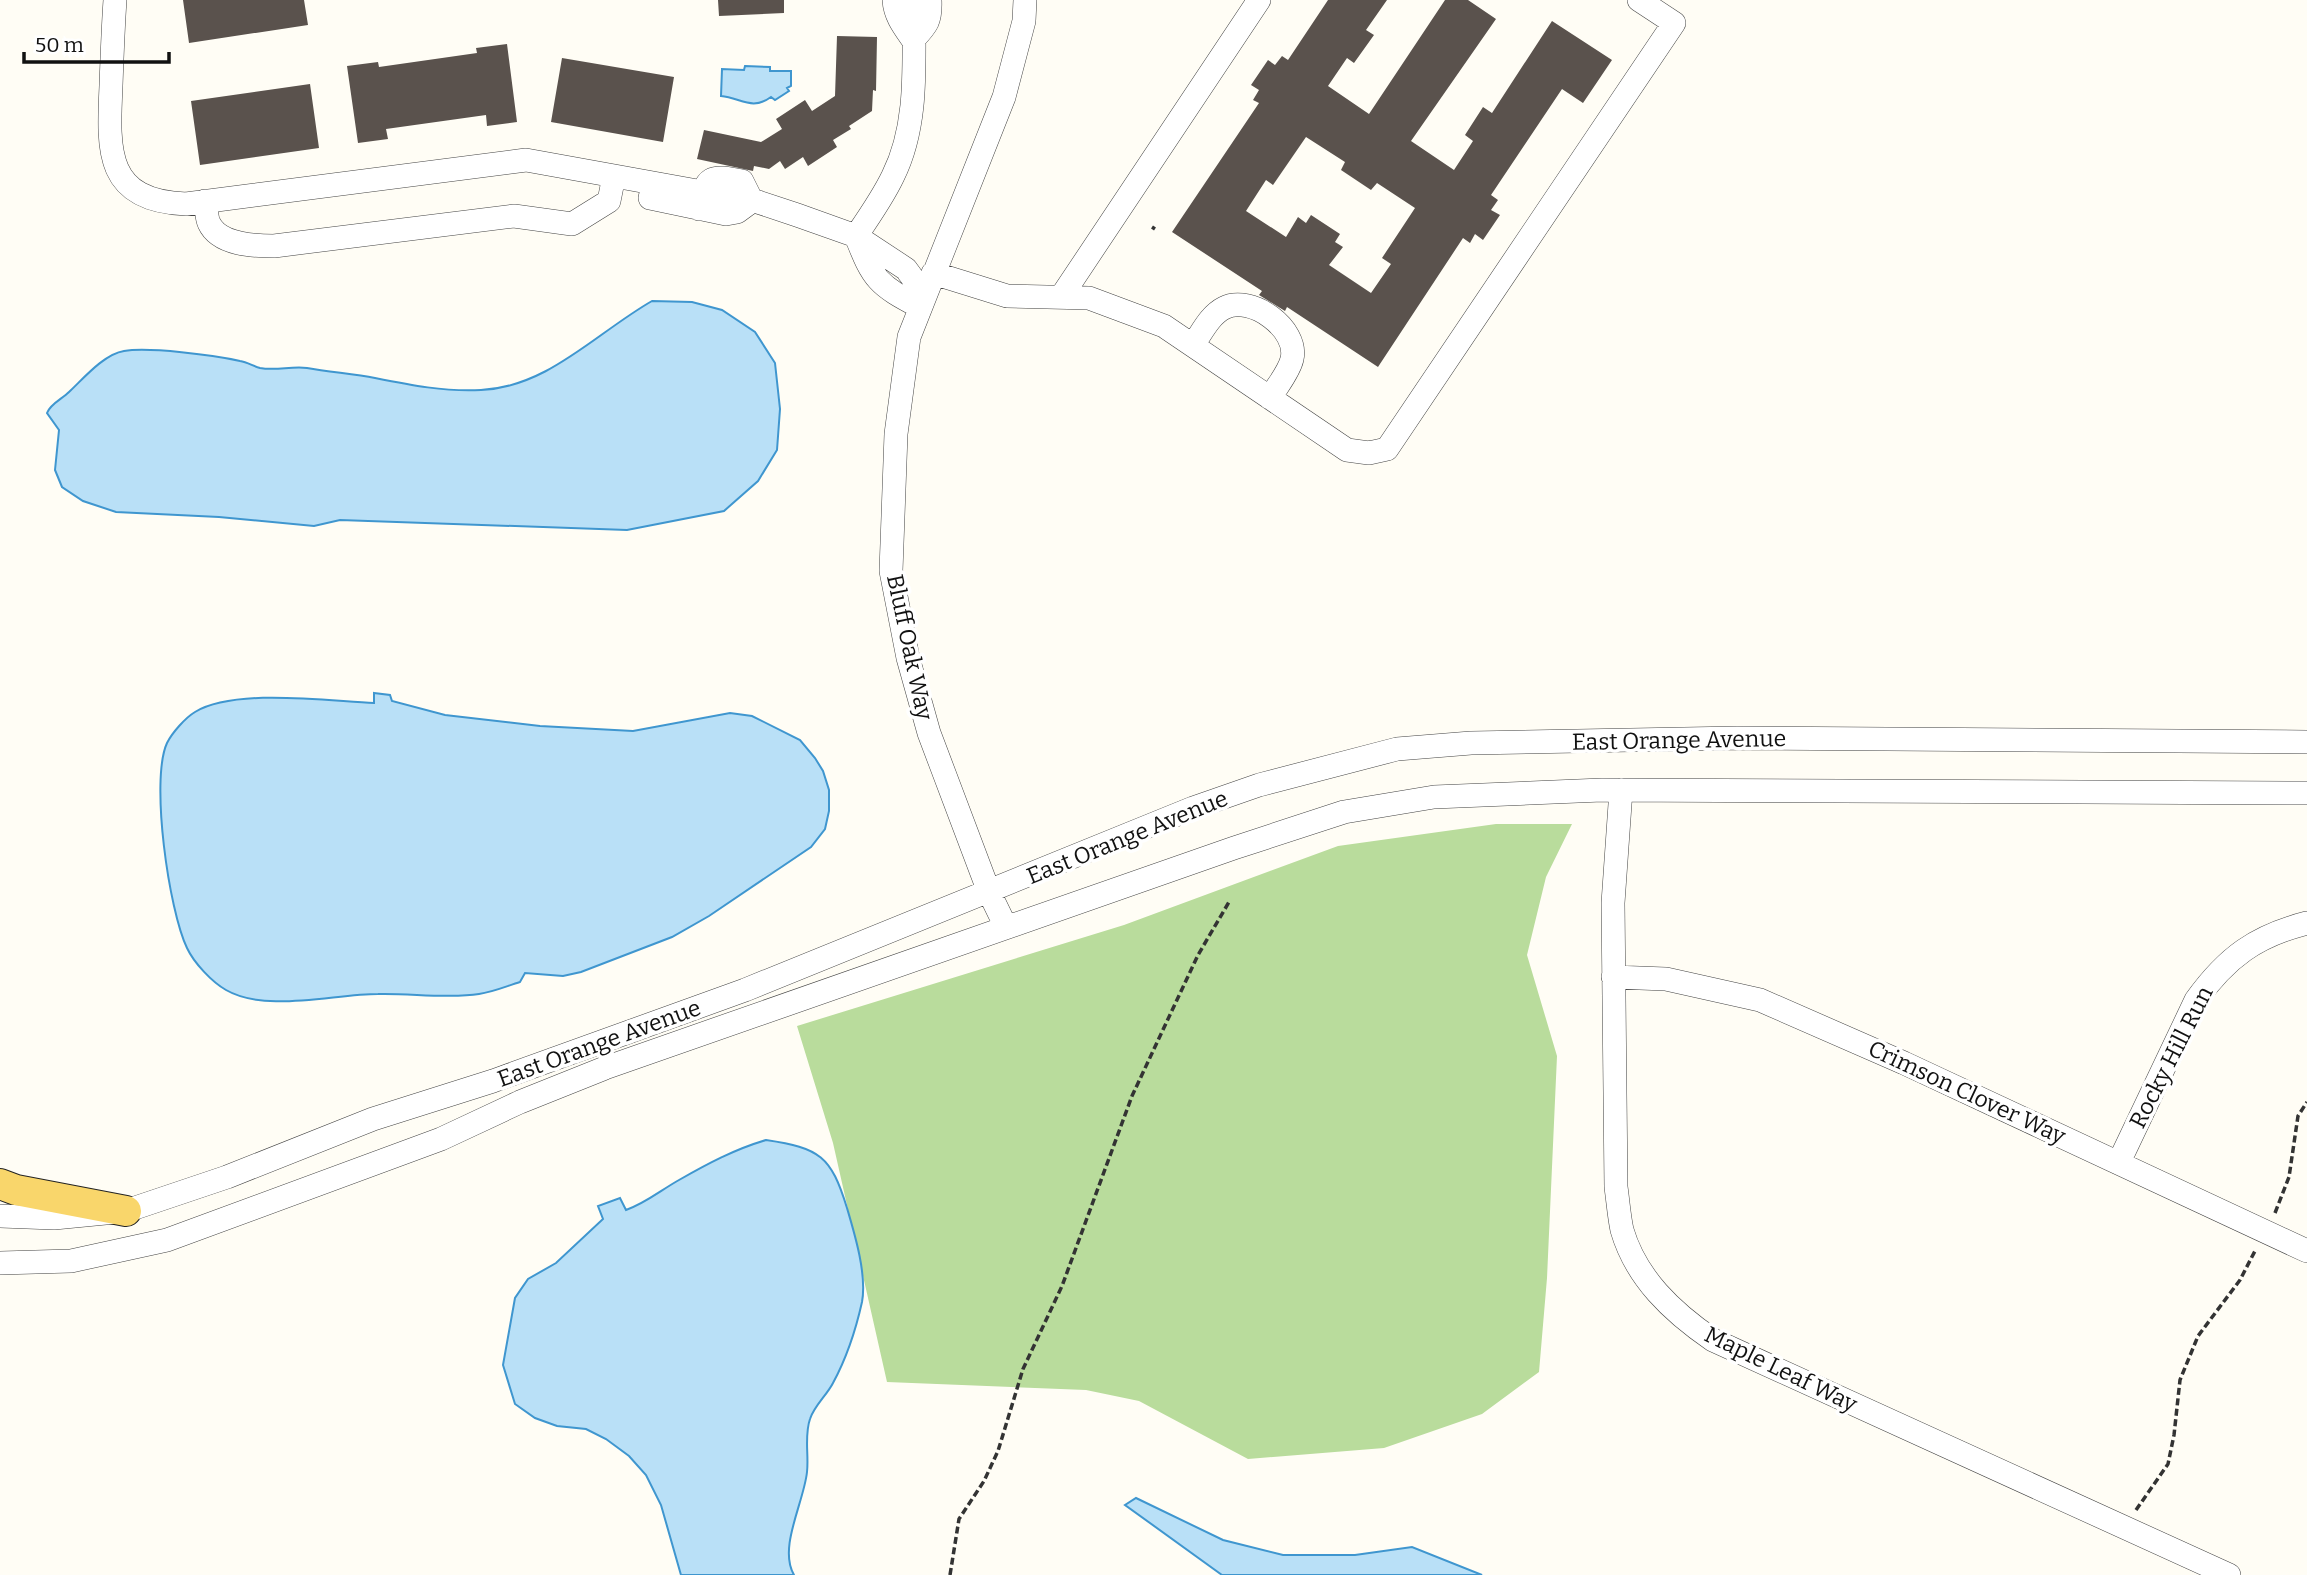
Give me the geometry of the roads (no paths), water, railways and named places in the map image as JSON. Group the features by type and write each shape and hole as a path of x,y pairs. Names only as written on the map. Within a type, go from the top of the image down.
{"main road":[{"path":"0,1184 16,1190 126,1211"}],"street":[{"path":"115,0 109,129 111,152 125,181 151,200 186,204 526,160 654,183 701,200 752,201 856,236 906,269 923,301"},
{"path":"894,0 899,20 913,40"},
{"path":"856,236 894,175 906,141 912,110 914,0"},
{"path":"913,40 927,25 930,0"},
{"name":"Bluff Oak Way","path":"1006,927 989,892 929,733 908,658 891,571 896,434 909,337 1004,97 1024,21 1025,0"},
{"path":"1060,298 1259,0"},
{"path":"933,273 1007,296 1088,298 1164,326 1347,450 1369,453 1387,449 1674,23 1639,0"},
{"path":"205,201 209,224 223,237 247,246 274,246 514,216 572,224 609,201 614,176"},
{"path":"1193,345 1213,315 1227,306 1246,304 1266,312 1283,328 1291,343 1292,358 1270,398"},
{"name":"East Orange Avenue","path":"0,1216 54,1217 126,1211 227,1177 373,1119 493,1081 745,990 1193,808 1259,785 1397,749 1471,743 1737,738 2307,742"},
{"name":"East Orange Avenue","path":"0,1263 71,1261 167,1240 441,1139 520,1102 605,1068 1344,812 1434,797 1621,790 2307,793"},
{"name":"Maple Leaf Way","path":"1621,790 1613,903 1616,1187 1622,1229 1637,1265 1657,1294 1678,1315 1713,1340 2228,1575"},
{"name":"Rocky Hill Run","path":"2119,1162 2196,1000 2212,978 2246,947 2263,937 2307,923"},
{"name":"Crimson Clover Way","path":"1614,977 1665,979 1760,1000 1904,1063 2307,1251"}],"water":[{"path":"745,66 770,67 770,71 791,71 791,86 787,88 789,91 775,100 771,97 758,103 721,96 722,69 744,70"},
{"path":"652,301 692,302 722,310 755,332 775,363 780,409 777,450 758,481 724,511 627,530 340,520 314,526 219,517 116,512 83,501 62,487 55,470 59,430 47,413 53,404 94,368 116,353 135,350 182,352 229,359 266,369 307,368 428,387 481,390 505,387 550,369"},
{"path":"374,693 390,695 392,701 445,715 540,726 633,731 730,713 752,716 800,740 815,758 823,771 829,790 829,811 825,829 811,847 709,916 672,937 581,972 563,976 525,973 520,982 489,992 468,995 378,994 280,1001 242,997 226,990 204,972 190,954 174,906 161,814 162,761 167,743 187,718 212,705 257,698 374,703"},
{"path":"766,1140 811,1151 829,1166 841,1190 853,1230 863,1280 862,1302 842,1364 808,1425 807,1472 790,1538 790,1564 794,1575 681,1575 661,1505 646,1475 629,1456 606,1439 586,1429 557,1426 535,1418 515,1404 503,1365 515,1298 528,1279 556,1263 603,1219 598,1206 620,1198 626,1210 711,1163"},
{"path":"1136,1498 1223,1540 1283,1555 1355,1555 1412,1547 1482,1575 1222,1575 1125,1505"}]}
